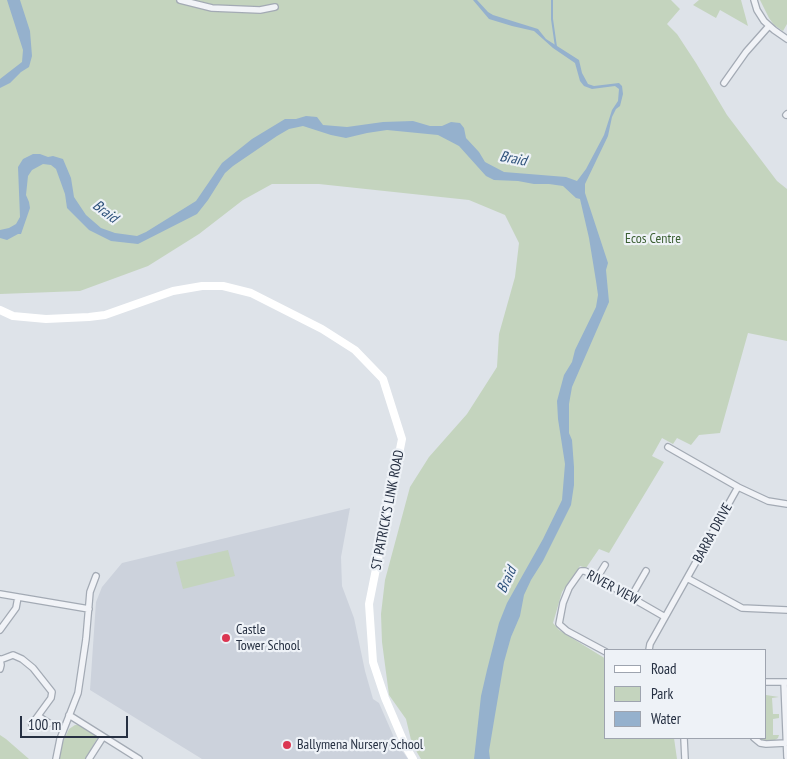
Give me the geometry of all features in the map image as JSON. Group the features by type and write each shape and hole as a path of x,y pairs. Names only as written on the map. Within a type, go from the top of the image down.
{"street":[{"path":"180,0 212,8 260,10 275,7"},
{"path":"754,0 769,26 787,39"},
{"path":"724,83 746,52 769,26"},
{"name":"ST PATRICK’S LINK ROAD","path":"0,310 13,316 46,319 89,317 105,315 173,291 202,286 223,286 251,294 322,329 355,350 383,379 402,439 369,604 373,662 384,698 406,748 413,759"},
{"name":"BARRA DRIVE","path":"649,649 650,644 738,487 668,447"},
{"path":"738,487 768,501 787,504"},
{"path":"597,578 605,565"},
{"name":"RIVER VIEW","path":"604,651 564,630 558,622 569,588 577,575 583,571 665,617"},
{"path":"631,597 646,571"},
{"path":"56,759 60,739 78,693 86,639 90,592 96,576"},
{"path":"687,578 742,608 787,610"},
{"path":"0,594 88,609"},
{"path":"0,630 16,608 18,597"},
{"path":"0,669 0,659 13,655 22,659 33,668 52,692 51,698 32,724"},
{"path":"767,682 786,682 787,757"},
{"path":"69,715 139,759"},
{"path":"38,716 49,723"},
{"path":"89,759 103,737"},
{"path":"684,739 685,759"},
{"path":"756,739 766,744 786,743"}],"shaded area":[{"name":"Castle Tower School","path":"350,508 341,557 342,586 354,618 373,699 379,703 396,742 408,759 202,759 90,690 96,602 102,587 122,563"}],"green space":[{"name":"Ecos Centre","path":"0,0 671,0 680,9 667,24 677,34 727,115 777,181 787,189 787,341 748,333 720,433 699,435 691,445 677,438 673,444 662,438 652,456 664,462 609,553 599,549 586,568 580,566 562,592 553,623 559,630 604,658 604,739 674,739 677,759 421,759 412,744 406,719 389,695 382,642 381,614 385,580 410,487 429,457 467,414 497,367 499,334 515,277 519,243 505,215 469,200 319,184 272,184 243,200 199,234 148,266 80,291 0,294"},
{"path":"699,0 741,0 748,26 720,10 716,18 693,5"},
{"path":"760,0 787,0 787,24 783,31 774,25"},
{"path":"228,550 235,576 183,589 176,562"},
{"path":"767,695 779,697 772,698 773,714 779,714 779,718 773,719 773,735 779,735 778,738 775,740 760,739 767,739"},
{"path":"79,725 98,737 85,759 59,759 62,744 69,729"},
{"path":"0,735 6,739 29,759 0,759"}],"water":[{"path":"7,0 20,0 30,31 32,56 29,67 10,83 0,88 0,79 22,62 23,50"},
{"path":"473,0 477,0 493,15 538,29 546,39 579,60 582,73 588,84 594,86 619,83 622,86 623,94 620,106 612,117 608,136 585,184 585,193 608,263 606,270 609,302 572,387 569,404 569,433 572,440 574,467 571,505 524,595 520,616 511,637 504,662 489,751 490,759 474,759 481,696 487,670 499,623 507,603 543,539 562,500 565,464 557,401 564,375 572,362 575,350 596,307 598,295 589,238 580,199 576,198 563,186 494,180 486,176 459,146 438,135 387,130 346,138 303,126 289,129 233,166 225,173 197,214 138,244 111,241 89,230 67,208 65,194 56,169 51,165 43,164 32,170 28,176 26,195 30,208 21,234 7,240 0,238 0,230 16,224 20,217 18,167 23,159 33,154 63,159 71,178 74,197 86,215 101,228 115,233 137,236 196,201 222,163 252,139 285,119 296,119 306,116 317,117 323,125 347,127 383,122 413,121 430,126 442,126 451,122 460,123 464,128 466,138 479,152 485,162 504,172 566,177 577,181 586,169 604,135 612,110 618,101 619,89 615,86 592,89 584,86 580,81 575,63 553,48 534,31 489,19"}],"waterway":[{"path":"552,0 552,19 556,47"}],"place":[{"name":"Castle Tower School","path":"226,638"},
{"name":"Ballymena Nursery School","path":"287,745"}],"water label":[{"name":"Braid","path":"513,159"},
{"name":"Braid","path":"105,212"},
{"name":"Braid","path":"507,580"}]}
